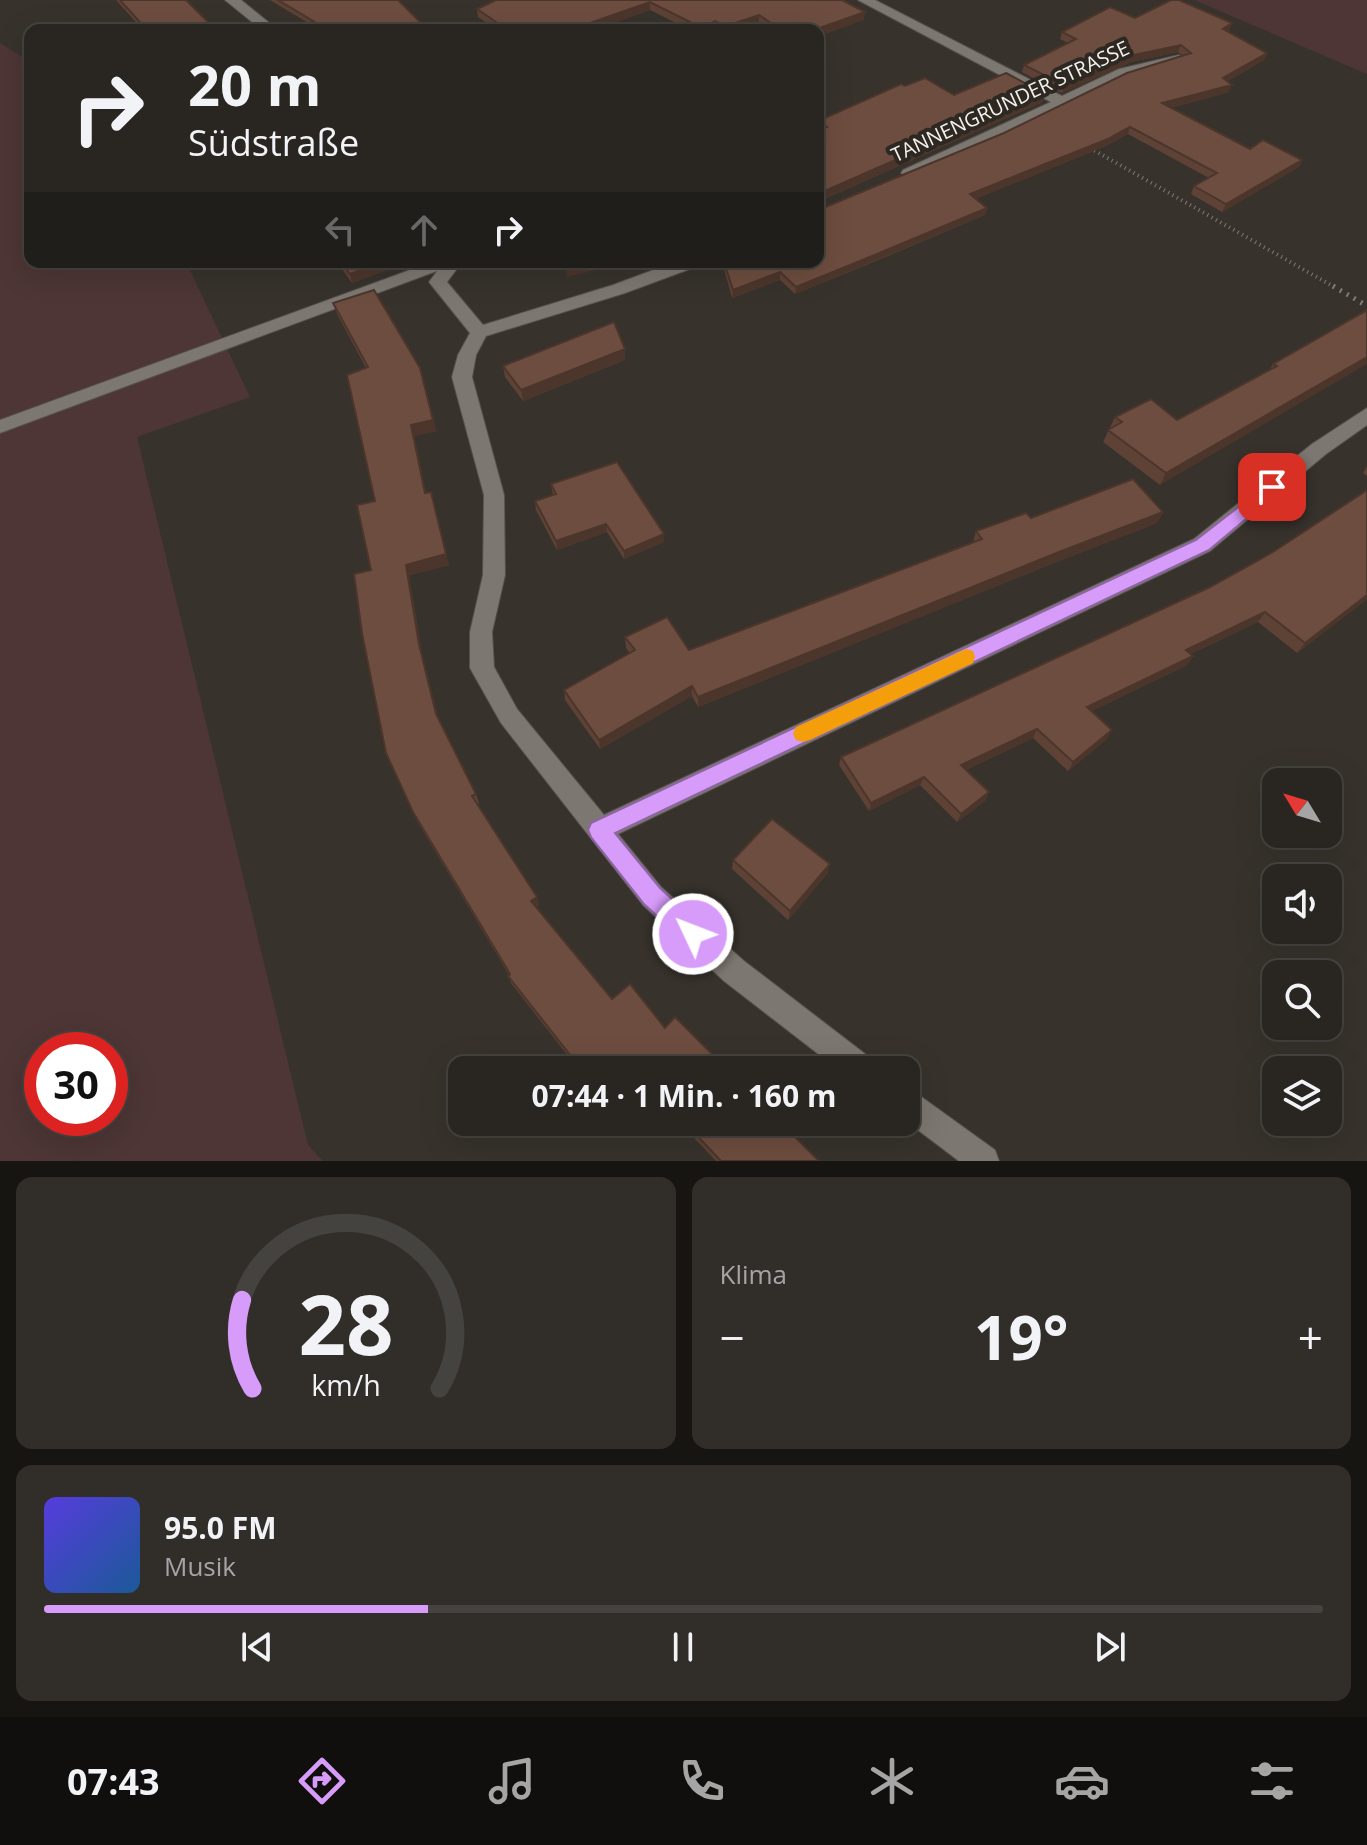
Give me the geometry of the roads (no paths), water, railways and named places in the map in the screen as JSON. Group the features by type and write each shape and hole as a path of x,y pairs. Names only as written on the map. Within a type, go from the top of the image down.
{"street":[{"path":"232,0 263,24"},
{"path":"865,0 1062,102"},
{"name":"TANNENGRUNDER STRASSE","path":"891,180 1150,61 1179,59"},
{"path":"448,268 438,282 479,332"},
{"path":"676,268 619,289 479,332 467,355 462,377 494,495 494,575 481,632 482,668 509,716 652,896 734,971 845,1056"},
{"path":"599,830 1202,545 1319,449 1367,415"},
{"path":"920,1113 984,1161"}],"lane":[{"path":"0,427 431,268"}]}
